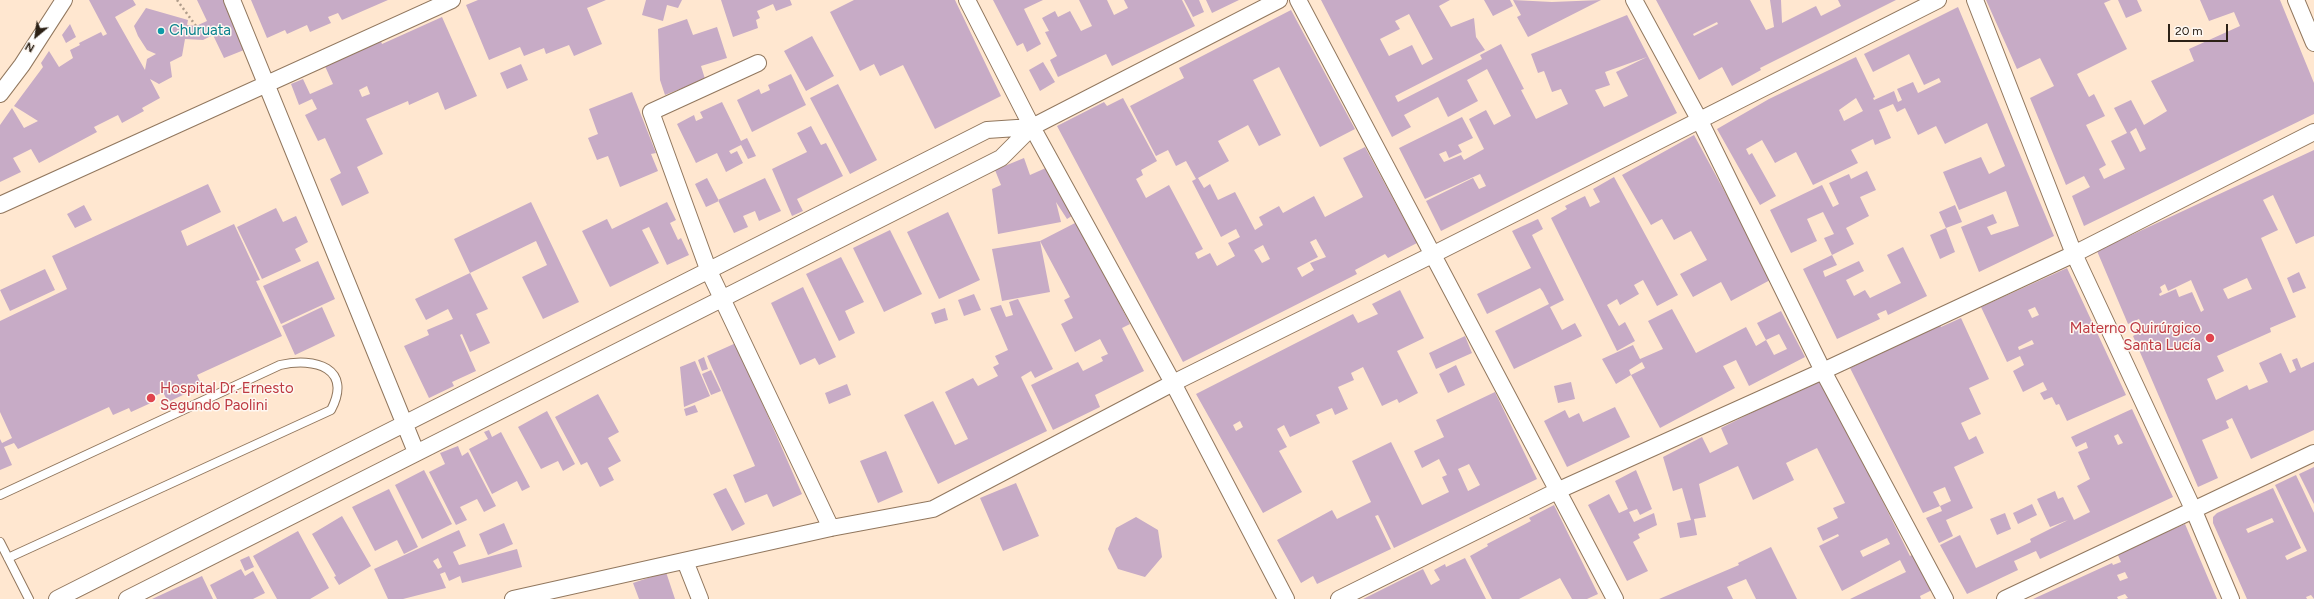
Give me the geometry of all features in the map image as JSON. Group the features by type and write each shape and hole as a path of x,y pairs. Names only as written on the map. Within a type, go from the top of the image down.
{"street":[{"path":"0,94 22,65 64,0"},
{"path":"232,0 267,83 403,424 416,452"},
{"path":"0,205 452,0"},
{"path":"968,0 1032,127 1173,383 1286,599"},
{"path":"127,599 722,297 1001,158 1032,127 1279,0"},
{"path":"1298,0 1559,490 1615,599"},
{"path":"1634,0 1700,121 1823,371 1945,599"},
{"path":"513,599 831,528 933,510 1173,383 1700,121 1938,0"},
{"path":"1975,0 2074,254 2194,511 2231,599"},
{"path":"2296,0 2314,43"},
{"path":"758,63 651,112 708,269 831,528"},
{"path":"58,599 708,269 987,130 1032,127"},
{"path":"1340,599 1559,490 1823,371 2074,254 2314,132"},
{"path":"2005,599 2314,453"},
{"path":"685,561 700,599"}],"lane":[{"path":"0,495 280,365 308,361 324,366 332,373 338,391 331,410 8,558"},
{"path":"0,542 28,599"}],"path":[{"path":"176,0 196,26"}],"building":[{"path":"89,0 133,0 136,5 115,17 145,70 147,59 156,54 147,50 138,36 134,26 146,8 188,20 187,25 196,26 207,21 197,0 224,0 244,50 224,58 213,35 203,40 185,39 182,56 170,62 172,77 159,84 150,79 160,98 142,108 144,111 122,123 118,115 94,127 97,132 39,163 31,149 13,158 21,172 0,182 0,125 12,108 24,128 38,121 14,106 43,67 41,63 49,51 59,67 73,58 70,50 80,45 79,43 101,32 103,36 107,34"},
{"path":"251,0 388,0 342,20 338,13 328,17 331,23 310,32 307,25 287,34 285,30 267,38"},
{"path":"478,0 606,0 587,8 602,44 574,56 569,45 546,54 544,48 524,56 520,47 489,60 466,5"},
{"path":"646,0 682,0 678,8 667,5 663,21 642,15"},
{"path":"721,0 790,0 792,5 776,11 773,4 757,11 760,18 756,20 758,28 733,37"},
{"path":"854,0 955,0 1001,96 935,129 903,65 880,76 874,64 860,71 830,12"},
{"path":"993,0 1043,0 1024,9 1041,44 1027,52 1023,43 1017,46"},
{"path":"1079,0 1107,0 1114,15 1128,8 1124,0 1182,0 1195,26 1112,66 1106,54 1058,77 1050,60 1057,56 1045,32 1049,31 1042,18 1055,11 1058,17 1070,11 1081,31 1092,26"},
{"path":"1184,0 1199,0 1204,12 1193,17"},
{"path":"1206,0 1239,0 1212,13"},
{"path":"1321,0 1450,0 1439,6 1451,27 1474,18 1476,37 1485,50 1395,96 1398,102 1482,59 1480,55 1501,44 1524,89 1521,90 1536,119 1568,104 1561,89 1552,92 1544,71 1538,73 1531,54 1627,15 1677,113 1441,231 1426,201 1473,178 1479,189 1486,186 1480,174 1425,199 1399,148 1462,117 1473,138 1458,145 1462,152 1449,158 1446,151 1439,154 1444,162 1461,155 1464,160 1484,149 1469,119 1486,110 1494,125 1511,116 1487,69 1467,80 1478,101 1448,117 1438,97 1404,115 1411,127 1392,137","holes":["1409,14 1433,59 1422,65 1412,45 1389,56 1380,39 1400,29 1395,21","1647,57 1616,72 1628,96 1604,107 1595,90 1610,85 1605,72"]},
{"path":"1484,0 1510,0 1513,6 1493,16"},
{"path":"1513,0 1552,2 1601,0 1528,37 1517,17 1521,15"},
{"path":"1656,0 1750,0 1766,30 1774,27 1770,0 1781,0 1782,23 1816,6 1821,16 1841,6 1838,0 1896,0 1760,68 1761,70 1732,86 1722,67 1699,80","holes":["1717,22 1718,24 1694,36 1693,34"]},
{"path":"1986,0 2111,0 2104,3 2127,49 2077,74 2089,97 2094,94 2105,116 2086,125 2106,165 2099,169 2104,179 2125,169 2111,141 2127,133 2114,108 2131,100 2144,125 2167,111 2151,81 2194,61 2189,49 2240,26 2234,12 2209,21 2200,0 2280,0 2314,83 2314,114 2084,226 2072,196 2090,187 2084,176 2066,185 2030,98 2054,86 2040,58 2017,69","holes":["2136,128 2146,149 2140,152 2130,132"]},
{"path":"2118,0 2137,0 2142,11 2126,18"},
{"path":"1958,7 2054,236 1979,272 1961,227 1993,214 1997,223 1987,227 1991,235 2019,226 2006,191 1959,210 1943,172 1981,157 1989,174 2005,166 1987,123 1945,144 1936,126 1918,135 1905,108 1897,112 1893,104 1879,110 1891,138 1875,145 1873,139 1851,150 1858,163 1813,185 1796,152 1775,163 1762,140 1746,149 1749,155 1752,153 1776,196 1760,205 1717,129 1769,99 1856,57 1875,97 1873,98 1874,100 1894,91 1898,102 1902,100 1897,89 1913,82 1918,93 1941,82 1939,78 1924,85 1909,54 1873,72 1864,54","holes":["1856,98 1863,111 1844,121 1839,110"]},
{"path":"1291,10 1355,129 1320,147 1279,67 1253,80 1281,135 1259,146 1248,125 1218,141 1229,161 1198,178 1204,188 1210,184 1218,200 1235,192 1255,230 1263,225 1259,217 1279,206 1283,213 1314,196 1325,217 1363,197 1343,158 1365,147 1417,243 1388,258 1385,254 1355,270 1357,274 1183,362 1057,126 1104,102 1107,106 1123,98 1157,161 1141,170 1143,175 1136,179 1146,198 1169,185 1203,249 1195,253 1198,259 1210,253 1217,266 1235,256 1228,243 1240,237 1236,229 1221,237 1192,181 1196,179 1186,161 1176,166 1168,150 1156,156 1130,106 1184,78 1179,68","holes":["1316,239 1326,257 1310,263 1314,270 1302,277 1297,268 1318,257 1310,242","1263,245 1270,259 1262,263 1254,250"]},
{"path":"442,17 477,96 445,110 438,92 409,105 408,101 366,119 383,154 357,167 369,193 342,206 330,179 341,173 325,138 318,141 305,115 317,109 312,99 299,105 291,84 303,79 310,94 333,84 324,64 380,39 382,44","holes":["367,86 370,94 362,97 359,90"]},
{"path":"687,19 693,35 717,27 727,58 701,66 705,79 665,95 660,80 658,29"},
{"path":"70,24 76,37 66,43 62,35"},
{"path":"812,36 834,76 806,91 784,51"},
{"path":"1043,62 1055,82 1040,91 1029,70"},
{"path":"521,64 528,80 507,89 500,73"},
{"path":"791,74 806,105 752,132 737,100 759,89 761,94 770,90 768,85"},
{"path":"838,84 877,160 850,174 810,98"},
{"path":"632,92 656,153 651,154 658,171 620,187 608,156 597,160 588,138 598,134 589,109"},
{"path":"722,102 741,141 747,138 756,156 748,159 741,145 729,151 731,154 737,151 743,163 726,172 717,153 696,163 677,124 694,115 696,121 703,118 700,112"},
{"path":"811,126 821,145 826,143 843,176 797,199 803,211 792,216 772,169 807,152 797,133"},
{"path":"1694,135 1772,279 1731,301 1721,282 1693,297 1680,274 1707,260 1691,231 1674,240 1662,219 1651,225 1622,175"},
{"path":"2314,150 2314,236 2296,244 2273,195 2263,200 2278,230 2261,238 2296,317 2270,328 2271,332 2217,356 2224,371 2207,379 2216,400 2247,385 2249,390 2268,382 2259,363 2281,353 2290,373 2296,370 2292,360 2297,358 2301,368 2314,362 2314,430 2251,459 2232,418 2226,421 2229,428 2202,440 2218,478 2198,487 2133,336 2140,332 2138,326 2142,325 2139,319 2128,324 2097,251","holes":["2247,278 2252,289 2228,299 2223,289","2191,280 2204,310 2201,312 2192,292 2179,297 2176,289 2160,296 2159,294 2162,292 2160,287 2165,284 2168,291"]},
{"path":"1024,158 1030,175 1048,167 1075,214 1067,219 1056,202 1061,222 998,234 992,189 1001,185 995,170"},
{"path":"1867,171 1876,190 1860,197 1869,216 1846,228 1854,244 1832,255 1824,238 1834,234 1823,212 1807,219 1817,241 1791,253 1770,210 1822,185 1833,207 1839,204 1829,183 1849,174 1851,179"},
{"path":"1614,177 1678,295 1657,306 1643,280 1634,285 1639,294 1620,305 1617,299 1607,305 1619,326 1625,322 1635,341 1617,351 1551,218 1567,209 1565,206 1585,196 1590,207 1600,202 1593,189"},
{"path":"707,178 719,201 706,207 695,184"},
{"path":"765,178 781,211 759,221 755,211 743,216 748,227 734,233 718,200"},
{"path":"208,184 221,212 181,231 187,246 234,224 260,280 256,281 282,336 197,375 202,386 168,402 163,392 151,398 153,402 131,412 129,408 113,415 109,407 18,449 14,443 4,447 12,465 0,470 0,439 2,443 12,438 0,412 0,321 67,289 52,256"},
{"path":"531,202 579,302 543,319 522,277 547,265 536,241 470,273 454,239"},
{"path":"667,202 676,220 670,223 678,240 681,238 689,255 667,265 649,227 642,230 659,263 610,287 582,231 607,219 612,229"},
{"path":"84,205 92,220 75,228 67,214"},
{"path":"1955,205 1962,222 1946,228 1939,212"},
{"path":"276,208 283,222 296,216 308,242 295,249 301,261 262,279 237,227"},
{"path":"948,212 980,280 939,299 907,232"},
{"path":"1538,219 1543,229 1532,235 1564,300 1550,307 1562,330 1575,323 1582,336 1514,369 1495,331 1549,304 1540,288 1487,314 1477,294 1531,268 1512,231"},
{"path":"1077,222 1130,324 1122,328 1144,371 1095,395 1100,407 1053,430 1031,385 1078,362 1083,371 1103,361 1101,357 1108,354 1100,339 1075,352 1061,324 1073,318 1064,300 1070,297 1040,241"},
{"path":"1946,228 1955,252 1940,259 1930,235"},
{"path":"890,230 922,294 884,312 853,248"},
{"path":"1040,241 1050,292 1002,301 992,249"},
{"path":"1903,247 1927,296 1888,315 1886,310 1877,314 1880,319 1837,339 1803,269 1832,255 1837,265 1823,271 1825,277 1859,261 1864,271 1846,280 1854,296 1865,290 1870,298 1901,283 1887,255"},
{"path":"841,257 864,302 845,311 855,333 839,341 806,274"},
{"path":"318,261 335,299 281,324 263,286"},
{"path":"2067,268 2126,395 2067,421 2059,404 2056,405 2052,397 2044,400 2040,393 2047,390 2043,382 2023,392 2013,371 2024,365 2020,356 2007,362 1981,307","holes":["2035,307 2039,315 2032,318 2028,310","2032,340 2034,344 2019,350 2018,347"]},
{"path":"45,269 55,290 10,311 0,290"},
{"path":"2299,272 2306,288 2293,293 2287,278"},
{"path":"470,273 488,309 476,314 490,343 470,352 462,334 460,335 476,371 452,382 454,386 429,398 404,346 429,335 427,330 453,319 448,309 426,320 415,299"},
{"path":"803,287 836,357 819,365 815,358 800,365 771,303"},
{"path":"1400,290 1424,338 1397,351 1418,393 1399,403 1397,399 1382,406 1363,367 1351,373 1354,380 1338,387 1348,409 1335,415 1332,408 1316,415 1320,423 1290,437 1284,425 1277,429 1287,447 1279,451 1302,492 1263,513 1196,394 1353,314 1358,323 1378,314 1372,304","holes":["1240,421 1243,427 1236,431 1233,425"]},
{"path":"974,294 981,310 964,316 958,300"},
{"path":"1018,299 1053,369 1035,378 1031,371 1021,377 1047,431 938,484 904,415 933,401 955,445 968,439 945,392 973,378 978,386 998,376 993,367 999,364 995,356 1008,350 990,308 1001,305 1006,317 1013,315 1009,302"},
{"path":"322,307 335,336 295,355 282,326"},
{"path":"945,308 948,320 935,324 931,313"},
{"path":"1672,309 1696,353 1746,327 1756,346 1766,340 1757,323 1781,311 1805,357 1749,386 1736,360 1723,366 1735,388 1660,428 1631,375 1616,384 1602,359 1633,345 1640,359 1663,349 1648,321","holes":["1779,334 1787,349 1774,355 1766,340","1642,362 1645,368 1631,375 1629,370"]},
{"path":"1961,318 1989,379 1969,388 1981,414 1961,423 1969,440 1976,436 1984,453 1954,467 1973,508 1946,520 1953,536 1939,543 1926,518 1942,511 1940,506 1923,513 1850,368 1940,324 1941,327","holes":["1945,487 1951,501 1940,506 1933,492"]},
{"path":"1465,336 1472,353 1436,369 1429,353"},
{"path":"736,343 802,494 773,507 767,494 745,503 733,475 755,466 707,356"},
{"path":"704,357 708,369 702,371 698,360"},
{"path":"695,361 710,396 684,407 680,367"},
{"path":"1456,365 1465,385 1448,393 1439,374"},
{"path":"711,370 721,391 711,395 702,374"},
{"path":"1821,378 1910,556 1914,554 1932,590 1920,596 1921,599 1850,599 1906,572 1900,560 1842,591 1819,546 1839,536 1838,534 1823,541 1817,528 1838,518 1833,508 1845,503 1817,448 1786,463 1794,480 1753,500 1738,466 1699,484 1706,517 1694,519 1697,535 1680,538 1677,523 1691,520 1682,488 1673,491 1663,457 1702,437 1710,453 1728,444 1721,428","holes":["1887,538 1890,544 1863,557 1860,551"]},
{"path":"1571,382 1575,399 1558,403 1554,386"},
{"path":"847,384 851,395 829,404 825,393"},
{"path":"1495,392 1537,479 1394,548 1378,515 1375,516 1391,549 1317,584 1313,576 1301,583 1277,540 1332,510 1337,519 1371,502 1352,461 1391,442 1422,505 1449,492 1442,477 1447,475 1439,459 1422,468 1414,451 1444,437 1436,420","holes":["1469,464 1480,485 1468,491 1458,469"]},
{"path":"598,394 619,432 608,438 621,461 608,468 614,480 600,487 587,462 581,465 555,417"},
{"path":"695,405 698,412 686,416 684,409"},
{"path":"1615,407 1630,437 1567,467 1544,421 1565,410 1569,418 1579,413 1583,422"},
{"path":"2132,409 2173,497 2040,559 2036,551 2014,561 2018,570 1967,594 1940,545 1960,535 1976,568 2031,542 2030,539 2068,520 2050,527 2037,499 2055,491 2058,499 2063,497 2074,520 2090,512 2077,486 2090,479 2078,452 2088,448 2086,442 2076,447 2071,437","holes":["2118,434 2123,443 2118,445 2114,436"]},
{"path":"547,411 575,464 563,471 558,461 541,469 518,427"},
{"path":"489,430 492,437 501,432 530,487 522,491 517,481 492,494 469,449 488,439 484,432"},
{"path":"458,446 462,456 468,452 496,506 484,512 477,499 460,507 467,520 456,525 429,472 445,464 440,453"},
{"path":"886,451 903,492 878,503 860,461"},
{"path":"2314,467 2314,504 2299,474"},
{"path":"424,470 452,524 422,539 395,485"},
{"path":"1636,470 1652,509 1640,515 1637,509 1629,512 1634,522 1654,513 1657,525 1638,534 1640,538 1633,542 1648,571 1627,581 1588,505 1609,494 1619,513 1628,509 1615,481"},
{"path":"2296,475 2314,513 2314,599 2311,595 2306,597 2307,599 2247,599 2213,523 2213,517 2217,513 2273,488 2301,548 2285,556 2287,560 2307,551 2275,485","holes":["2272,518 2274,522 2248,533 2246,529"]},
{"path":"1016,483 1039,536 1003,551 980,498"},
{"path":"726,488 745,524 732,531 713,494"},
{"path":"389,489 418,547 404,554 397,540 375,551 352,507"},
{"path":"2032,504 2037,515 2018,524 2013,513"},
{"path":"1554,505 1598,594 1587,599 1572,599 1560,578 1519,599 1492,599 1470,556 1488,546 1487,544 1531,521 1529,518"},
{"path":"2005,513 2011,529 1997,535 1990,519"},
{"path":"342,516 371,566 339,585 334,577 336,576 312,534"},
{"path":"1136,517 1158,530 1162,557 1145,577 1118,569 1108,549 1116,528"},
{"path":"504,523 513,544 488,555 479,534"},
{"path":"2185,524 2217,599 2125,599 2128,598 2125,594 2117,597 2118,599 2033,599 2112,563 2113,565 2121,562 2117,553","holes":["2125,572 2128,578 2120,581 2117,575"]},
{"path":"459,530 466,546 453,552 459,565 517,549 522,567 462,583 460,576 449,581 445,572 440,574 446,588 403,599 388,599 374,569","holes":["438,558 442,567 438,569 433,561"]},
{"path":"298,531 329,588 310,599 277,599 253,556"},
{"path":"1771,547 1797,599 1756,599 1746,579 1727,587 1733,599 1659,599 1739,565 1738,563"},
{"path":"249,556 254,567 245,571 240,560"},
{"path":"1465,558 1486,599 1363,599 1423,569 1431,585 1440,580 1434,570 1445,564 1446,567"},
{"path":"241,569 245,576 253,571 265,593 253,599 217,599 210,585"},
{"path":"666,572 675,599 639,599 633,583"},
{"path":"202,576 213,599 152,599"}],"place":[{"name":"Churuata","path":"161,31"},
{"name":"Materno Quirúrgico Santa Lucía","path":"2210,338"},
{"name":"Hospital Dr. Ernesto Segundo Paolini","path":"151,398"}]}
